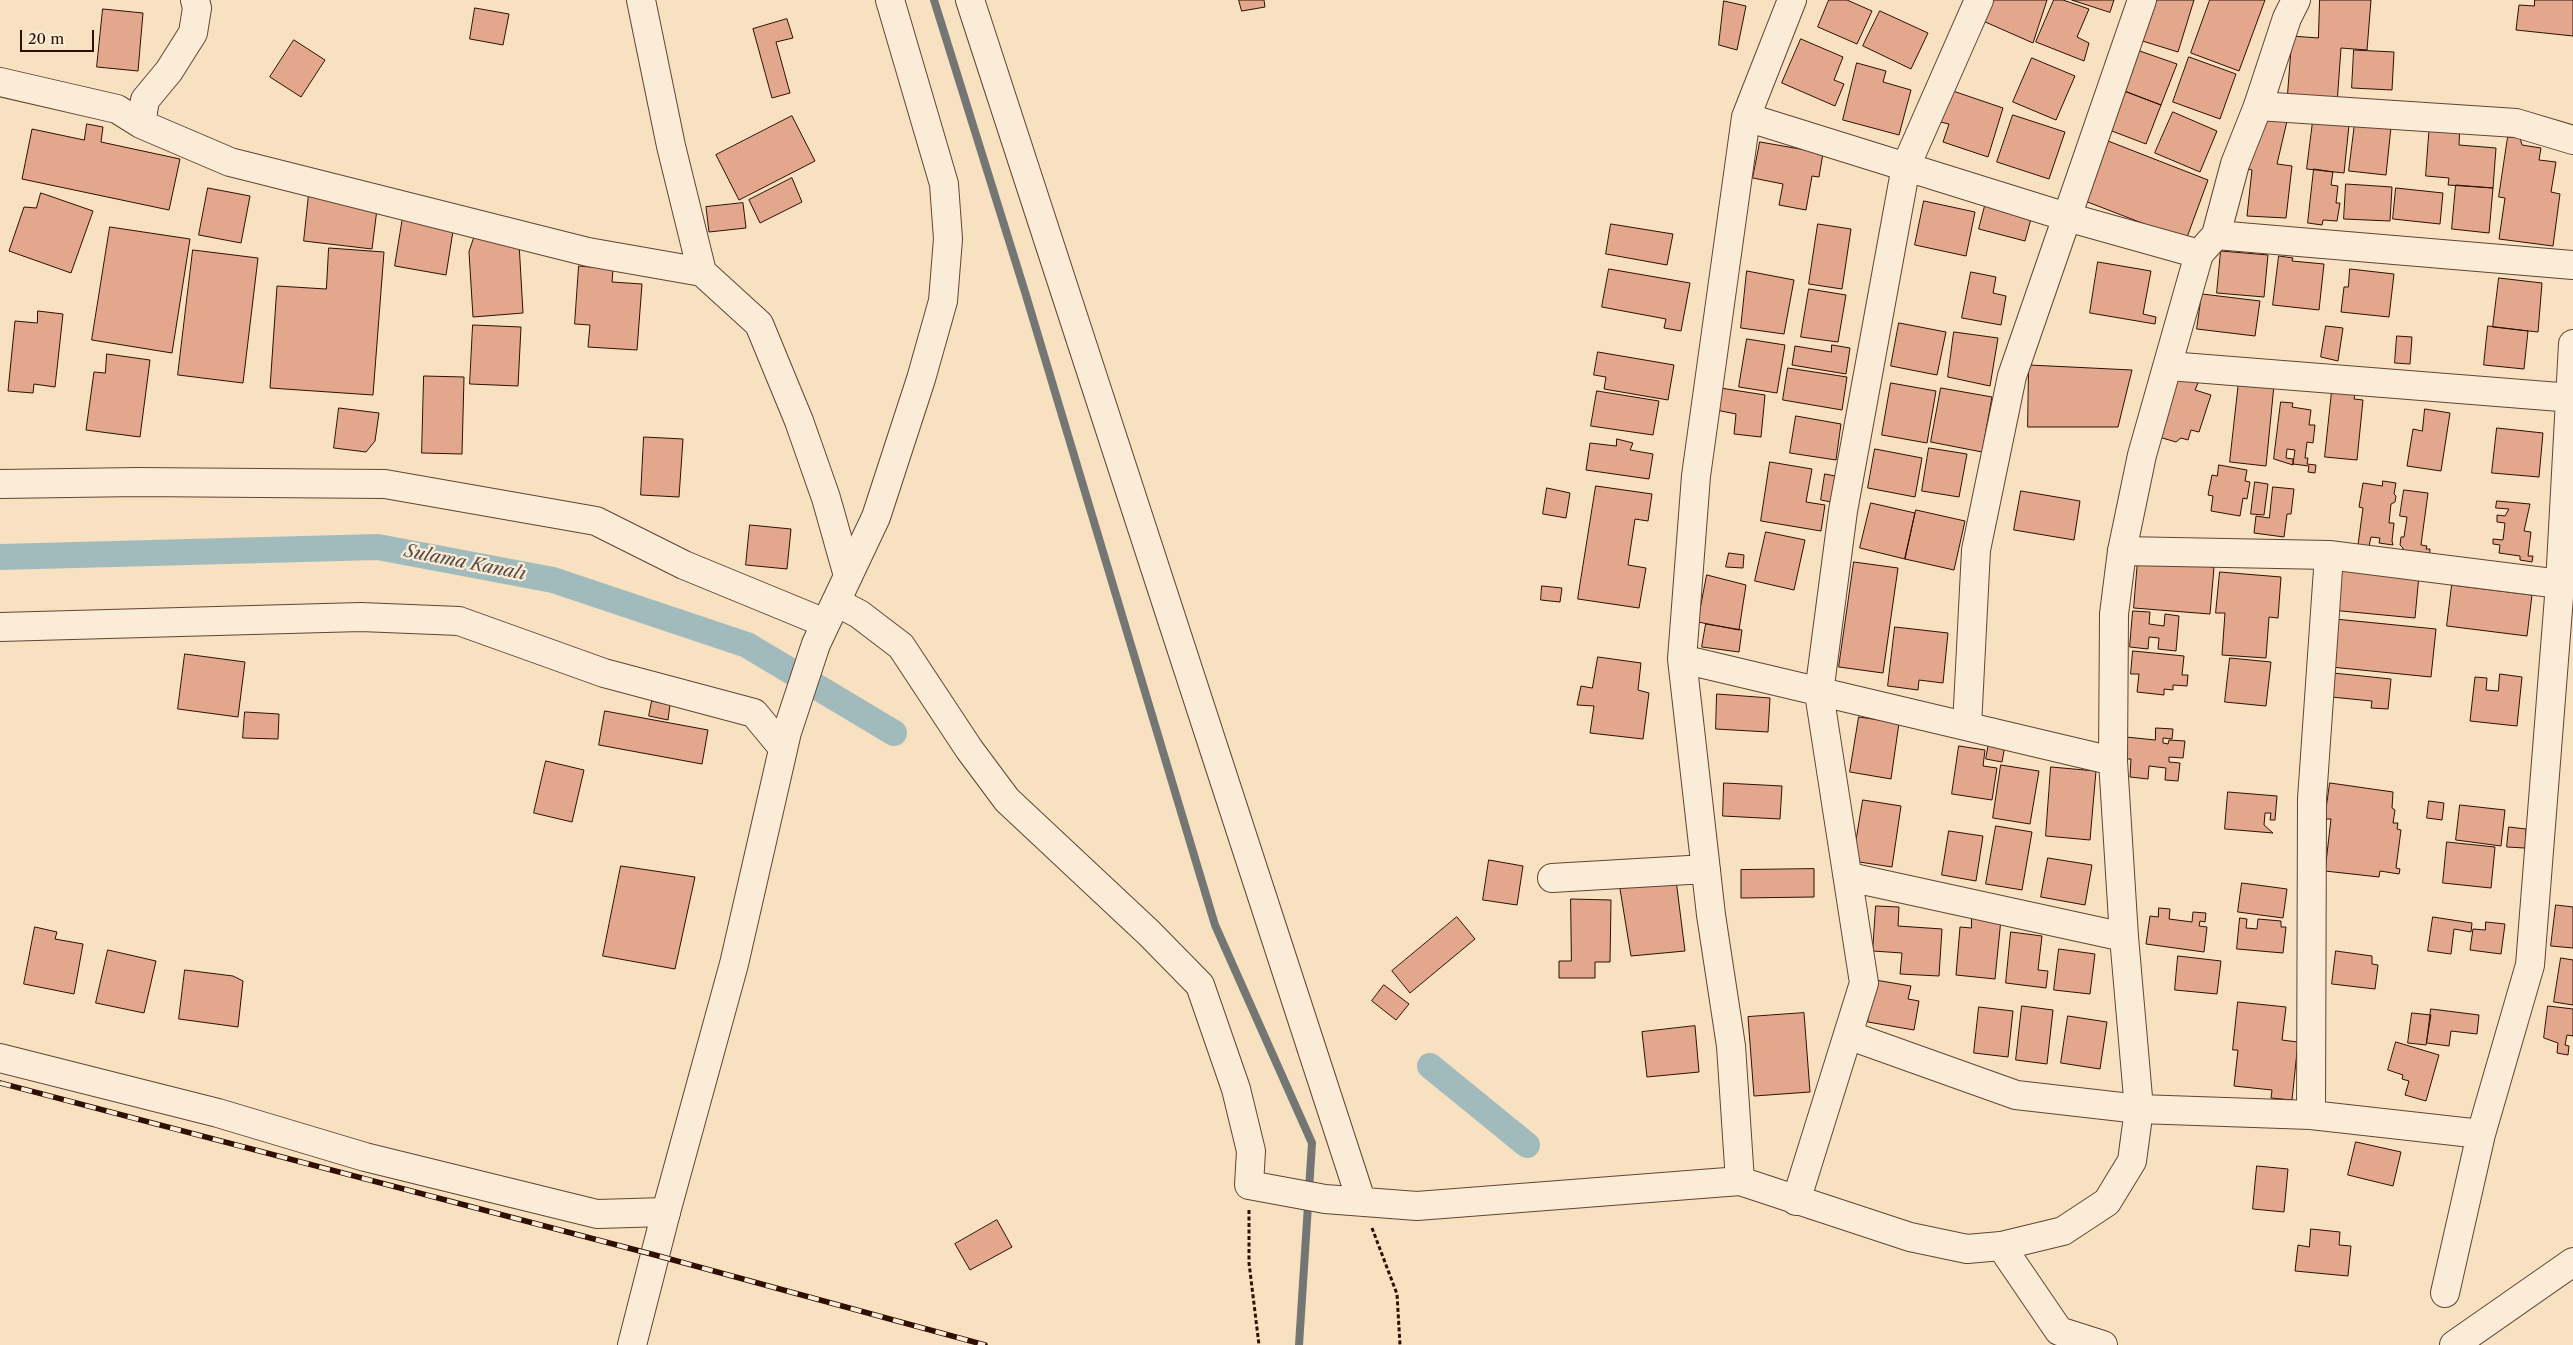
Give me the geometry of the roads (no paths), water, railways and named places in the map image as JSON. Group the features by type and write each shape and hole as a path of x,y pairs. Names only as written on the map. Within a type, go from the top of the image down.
{"street":[{"path":"141,124 145,100 169,71 193,34 197,8 195,0"},
{"path":"641,0 671,146 702,272"},
{"path":"632,1345 666,1212 734,964 785,740 826,623 876,517 921,379 944,292 948,239 944,184 890,0"},
{"path":"970,0 1106,422 1251,857 1361,1200"},
{"path":"1740,1181 1731,1046 1706,869 1682,660 1696,476 1746,117 1792,0"},
{"path":"1796,1201 1864,983 1819,693 1843,511 1906,166 1979,0"},
{"path":"1967,726 1978,541 2012,376 2142,0"},
{"path":"0,484 138,482 386,484 596,521 684,565 826,623 859,614 902,646 969,749 1007,800 1142,927 1200,985 1238,1098 1251,1151 1249,1185 1325,1199 1361,1200 1417,1206 1740,1181 1910,1237 1967,1249 2001,1246 2063,1230 2107,1202 2132,1161 2139,1109 2124,937 2113,761 2114,614 2122,551 2142,454 2207,244 2258,106 2287,18 2296,0"},
{"path":"0,82 117,109 141,124 240,164 588,252 702,272 759,324 799,421 826,498 848,576"},
{"path":"2258,106 2516,123 2573,140"},
{"path":"1746,117 2067,217 2207,244 2573,265"},
{"path":"2445,1293 2481,1134 2530,965 2560,584 2572,398 2573,344"},
{"path":"2169,366 2572,398"},
{"path":"2122,551 2329,555 2560,584"},
{"path":"2311,1114 2312,799 2329,555"},
{"path":"0,627 361,617 460,621 604,672 754,713 785,740"},
{"path":"1682,660 2113,761"},
{"path":"1552,878 1706,869"},
{"path":"1849,877 2124,937"},
{"path":"1848,1035 2016,1095 2139,1109 2311,1114 2481,1134"},
{"path":"0,1058 218,1113 365,1157 597,1214 666,1212"},
{"path":"2001,1246 2059,1331 2103,1345"},
{"path":"2454,1345 2573,1262"}],"waterway":[{"path":"934,0 1025,292 1215,925 1312,1143 1299,1345"},
{"name":"Sulama Kanalı","path":"0,557 378,547 553,580 747,645 894,733"},
{"path":"1430,1066 1527,1145"}],"railway":[{"path":"0,1083 655,1255 985,1345"}]}
